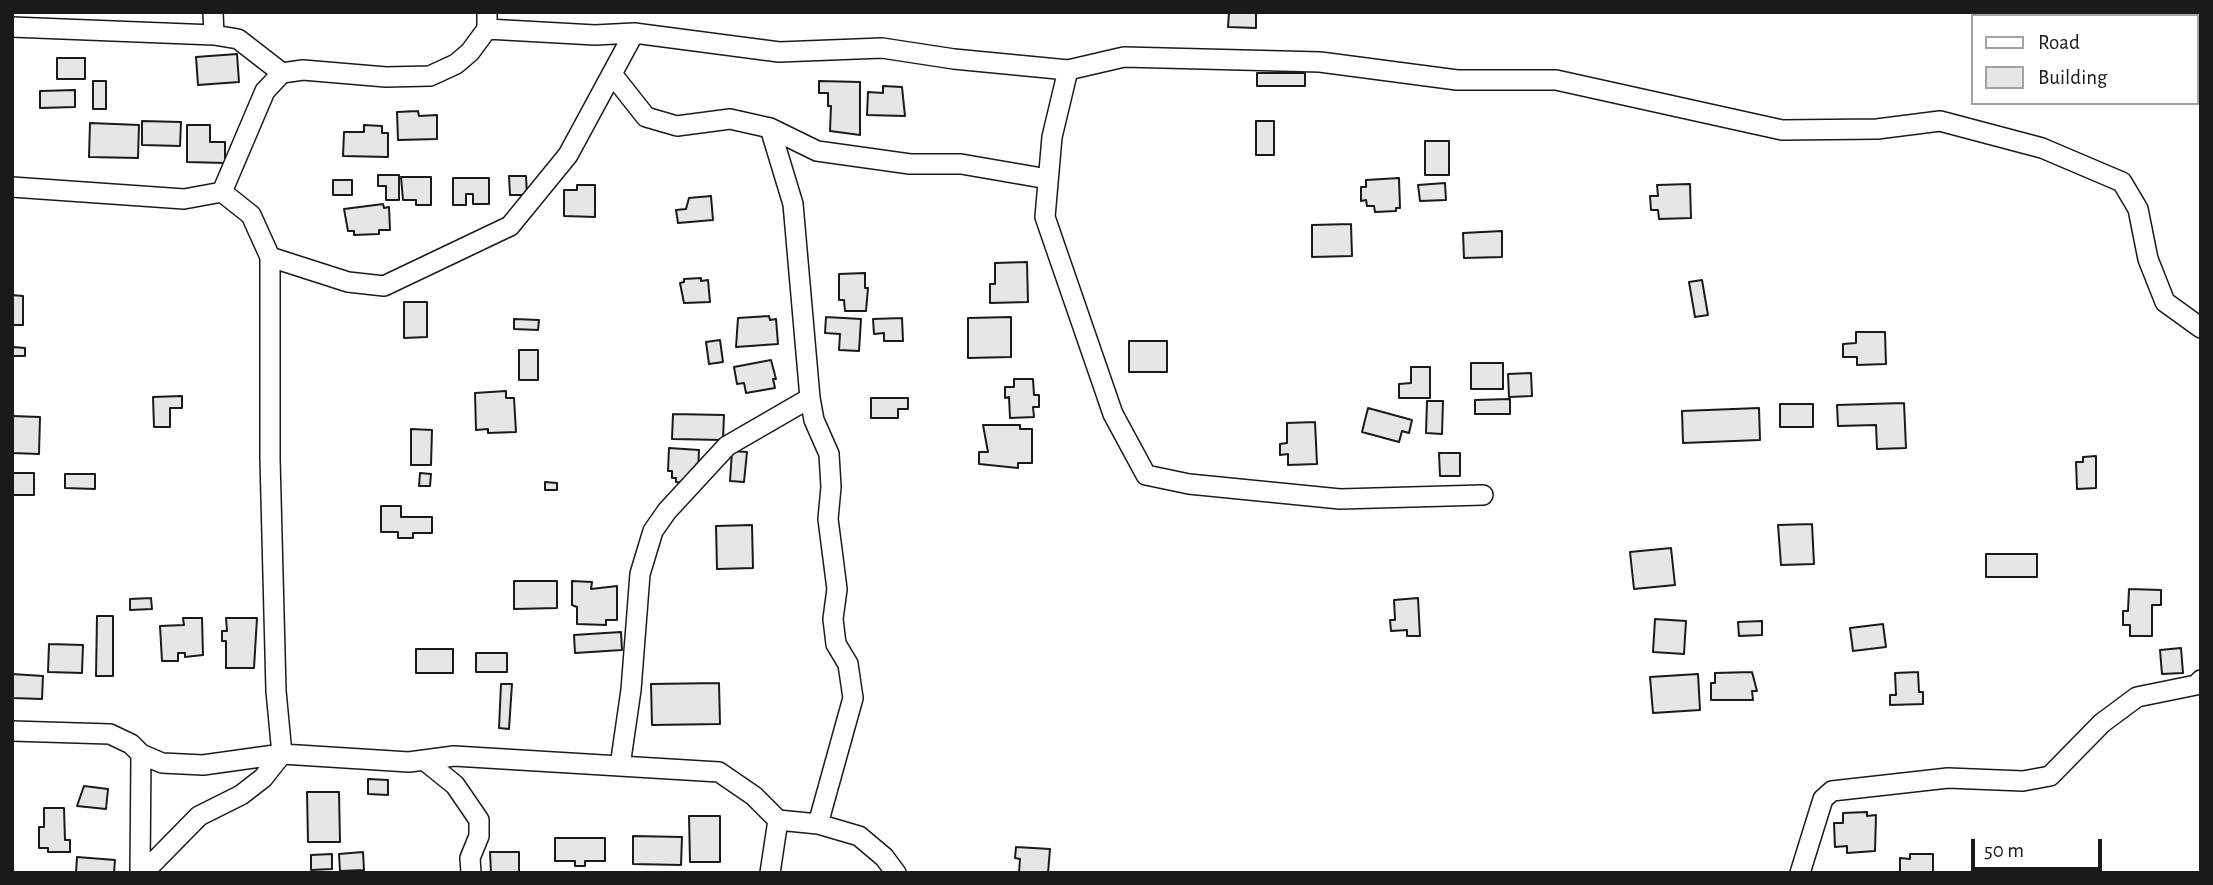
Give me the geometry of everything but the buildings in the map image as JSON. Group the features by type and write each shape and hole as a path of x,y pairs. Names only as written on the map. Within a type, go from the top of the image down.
{"street":[{"path":"213,12 214,35"},
{"path":"12,27 214,35 238,39 282,72 303,70 386,77 430,76 456,64 487,21 595,35 634,33 779,52 882,48 954,60 1068,70 1124,57 1320,62 1457,80 1556,79 1782,130 1877,129 1940,121 2042,148 2122,182 2138,209 2148,259 2165,302 2201,328"},
{"path":"270,257 348,282 384,286 510,226 568,155 634,33"},
{"path":"1068,70 1052,137 1045,217 1114,414 1146,475 1189,484 1340,499 1483,495"},
{"path":"222,192 265,91 282,72"},
{"path":"612,74 646,117 677,126 730,118 770,128 817,150 910,164 961,164 1048,179"},
{"path":"770,128 793,204 810,398 814,420 829,454 831,487 828,519 836,589 833,619 836,644 848,664 853,698 818,824"},
{"path":"12,187 184,198 222,192 251,215 270,257 270,459 276,691 282,754 263,778 241,795 199,816 142,873"},
{"path":"620,766 631,690 640,574 653,531 667,511 727,446 810,398"},
{"path":"1800,873 1823,799 1832,791 1948,778 2023,781 2050,776 2102,723 2137,697 2196,685 2201,680"},
{"path":"12,731 110,734 131,744 141,754 162,763 203,765 282,754 409,762 454,756 719,772 754,796 778,820 818,824 859,836 884,857 896,873"},
{"path":"141,754 142,873"},
{"path":"424,760 455,785 480,820 479,836 470,858 471,873"},
{"path":"770,873 778,820"}]}
